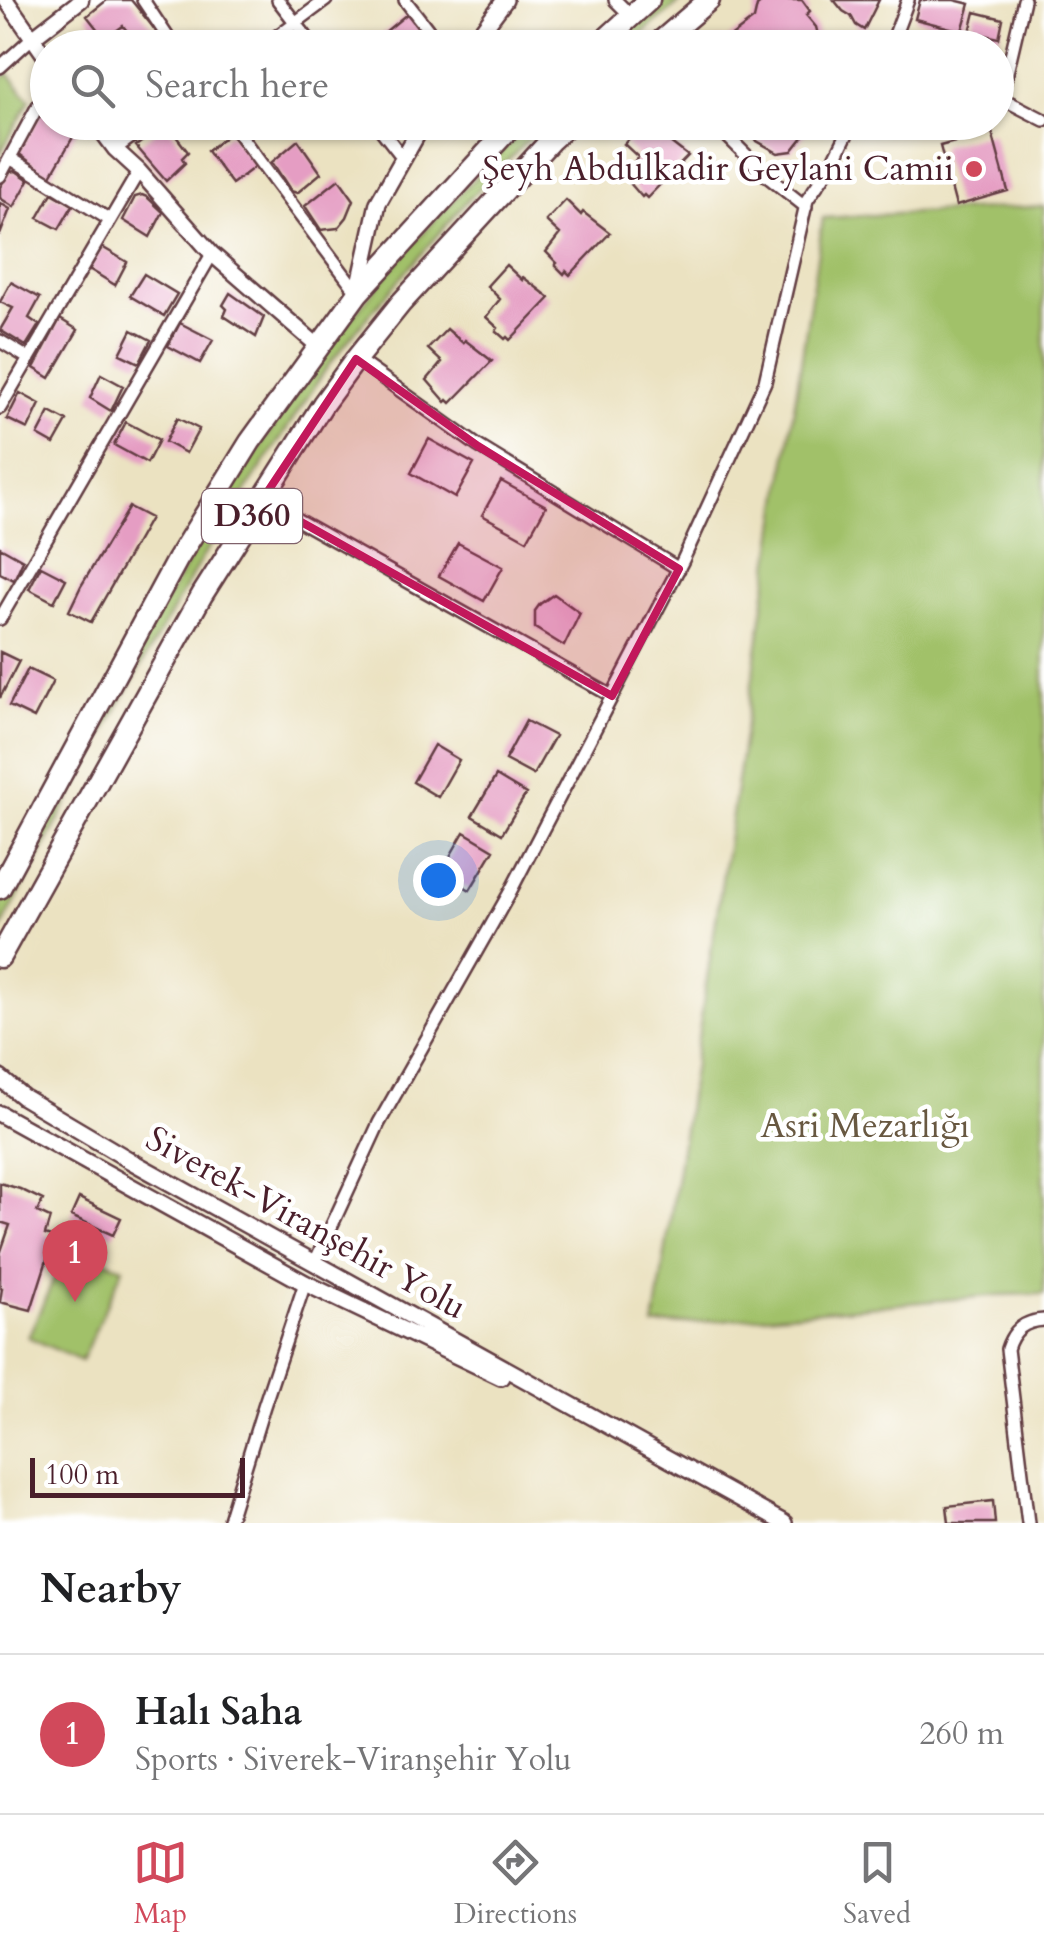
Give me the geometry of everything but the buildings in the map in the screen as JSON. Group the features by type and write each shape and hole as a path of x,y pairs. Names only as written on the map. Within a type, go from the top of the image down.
{"highway":[{"path":"616,30 649,0"},
{"path":"674,30 709,0"},
{"name":"D360","path":"0,888 178,560 250,442 358,292 498,140"},
{"name":"D360","path":"0,957 202,595 323,404 402,303 553,140"}],"main road":[{"path":"483,30 505,0"},
{"path":"358,292 378,203 414,140"},
{"name":"Siverek-Viranşehir Yolu","path":"0,1078 115,1152 784,1523"},
{"name":"Siverek-Viranşehir Yolu","path":"0,1114 306,1283 586,1414"}],"street":[{"path":"6,0 30,35"},
{"path":"43,30 82,0"},
{"path":"143,0 163,30"},
{"path":"278,0 301,30"},
{"path":"287,30 326,0"},
{"path":"405,0 428,30"},
{"path":"614,0 631,16"},
{"path":"897,30 908,0"},
{"path":"1014,38 1024,0"},
{"path":"0,67 30,40"},
{"path":"1014,106 1044,120"},
{"path":"0,176 30,121"},
{"path":"107,140 139,170 212,254 318,346"},
{"path":"114,149 127,140"},
{"path":"244,140 358,292"},
{"path":"389,140 404,159"},
{"path":"731,140 806,207"},
{"path":"316,1262 379,1123 510,894 678,569 765,382 807,200 843,140"},
{"path":"10,158 110,220"},
{"path":"0,408 139,170"},
{"path":"0,619 212,254"},
{"path":"0,341 28,358"},
{"path":"356,358 478,446 678,569"},
{"path":"262,500 612,696"},
{"path":"228,1523 306,1283"},
{"path":"1028,1523 1007,1350 1018,1328 1030,1321 1044,1320"}],"highlighted area":[{"path":"356,359 478,446 679,569 612,696 262,500"}],"green space":[{"path":"662,0 683,0 646,30 628,30"},
{"path":"8,73 30,100 0,154 0,81"},
{"path":"512,140 528,140 465,203 328,366 202,558 0,931 0,899 128,666 218,513 316,366 369,296"},
{"name":"Asri Mezarlığı","path":"1044,206 1044,1294 654,1326 823,218"},
{"path":"70,1244 123,1268 81,1361 28,1337"}],"place":[{"name":"Şeyh Abdulkadir Geylani Camii","path":"974,169"},
{"name":"Halı Saha","path":"75,1302"}]}
